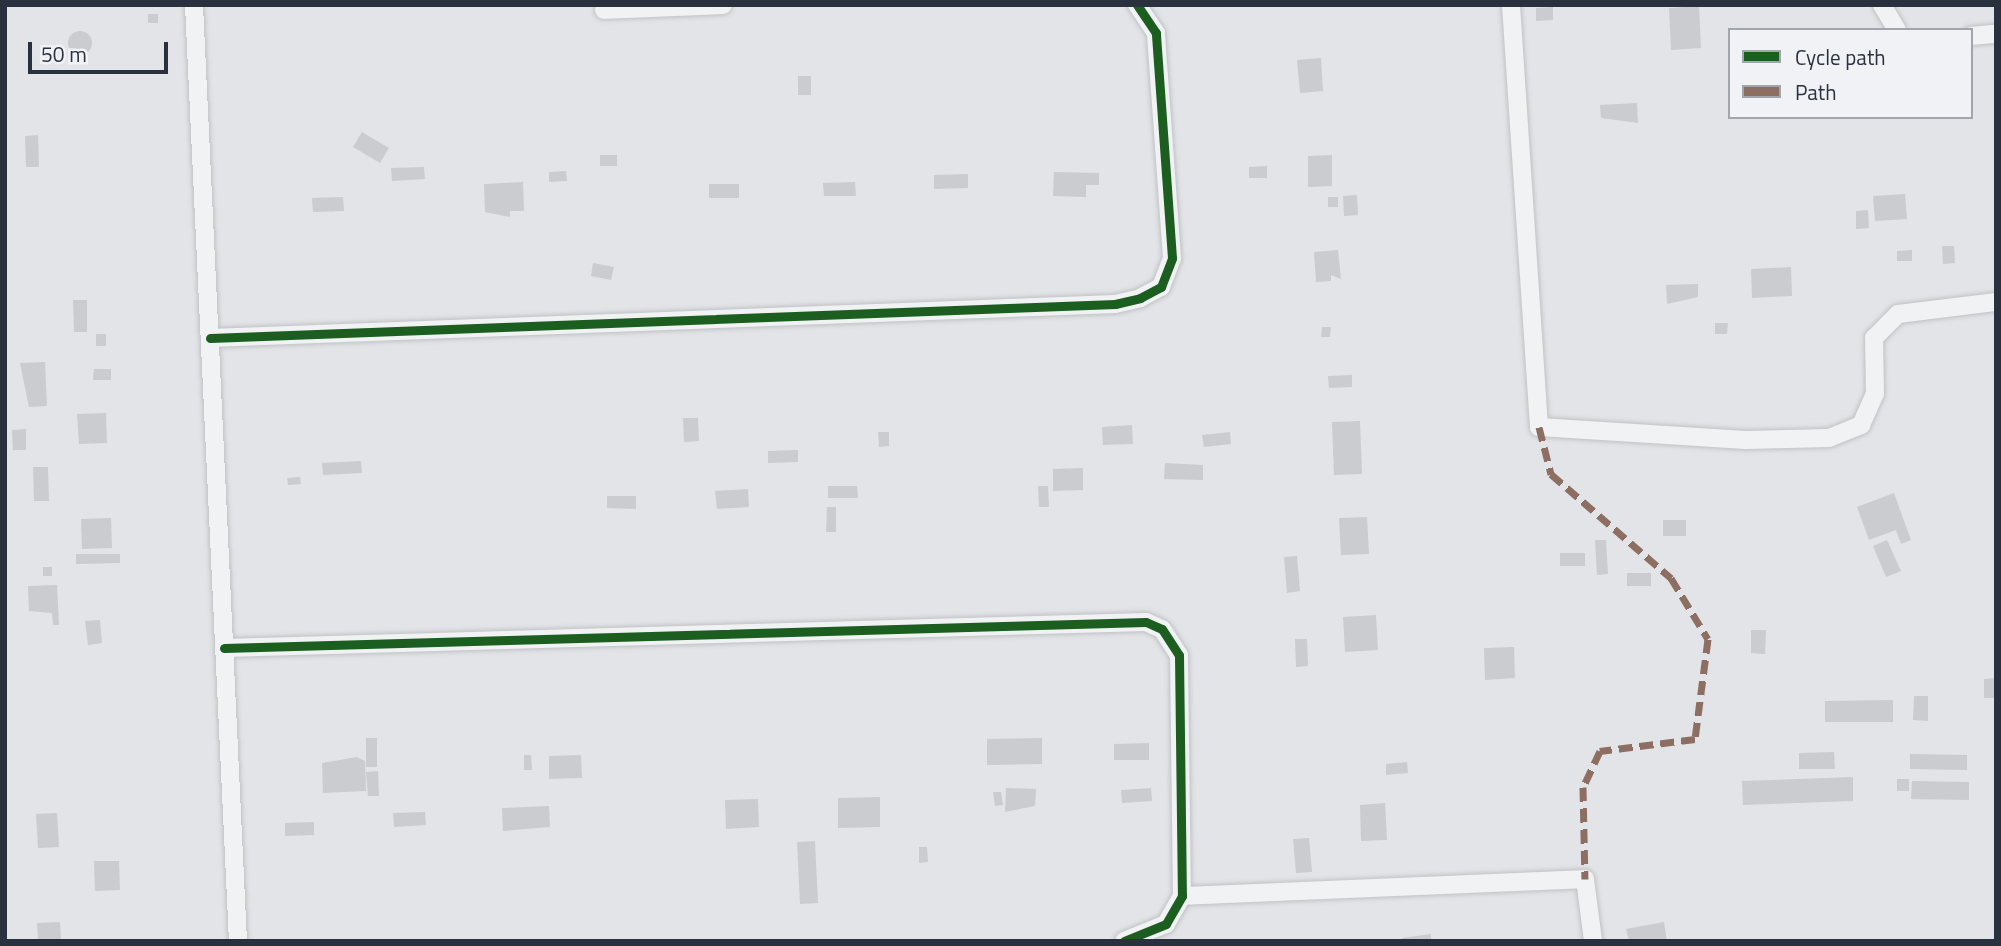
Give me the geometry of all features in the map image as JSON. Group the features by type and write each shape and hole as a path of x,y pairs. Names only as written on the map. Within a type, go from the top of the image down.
{"street":[{"path":"194,5 238,941"},
{"path":"604,10 723,5"},
{"path":"210,338 1115,304 1140,298 1161,287 1172,258 1156,33 1137,5"},
{"path":"1511,5 1539,428 1746,440 1829,438 1861,425 1875,394 1874,338 1898,314 1996,302"},
{"path":"1882,5 1896,28"},
{"path":"1973,36 1996,34"},
{"path":"225,648 1146,622 1162,629 1179,655 1182,896 1166,924 1124,941"},
{"path":"1182,896 1585,879 1593,941"}],"building":[{"path":"1699,6 1701,48 1671,50 1669,8"},
{"path":"1553,7 1553,20 1536,21 1536,8"},
{"path":"148,14 158,14 158,23 148,23"},
{"path":"80,31 89,34 92,43 89,52 80,55 71,52 68,43 71,34"},
{"path":"1321,58 1323,91 1300,93 1297,60"},
{"path":"798,76 811,76 811,95 798,95"},
{"path":"1637,103 1638,123 1601,118 1600,105"},
{"path":"362,132 389,148 380,163 353,147"},
{"path":"38,135 39,167 26,167 25,136"},
{"path":"600,155 617,155 617,166 600,166"},
{"path":"1332,155 1332,186 1308,187 1308,156"},
{"path":"1267,166 1267,178 1249,178 1249,167"},
{"path":"424,167 425,179 392,181 391,168"},
{"path":"566,171 567,181 549,182 549,172"},
{"path":"1054,172 1099,173 1099,185 1086,185 1086,197 1053,196"},
{"path":"968,174 968,188 934,189 934,175"},
{"path":"523,182 524,211 510,211 510,217 485,212 484,184"},
{"path":"855,182 856,196 824,196 823,183"},
{"path":"709,184 739,184 739,198 709,198"},
{"path":"1905,194 1907,219 1875,221 1873,196"},
{"path":"1357,195 1358,215 1344,216 1343,196"},
{"path":"343,197 344,211 313,212 312,198"},
{"path":"1328,197 1338,197 1338,207 1328,207"},
{"path":"1868,210 1869,228 1856,229 1856,211"},
{"path":"1942,246 1954,246 1955,263 1943,264"},
{"path":"1338,250 1341,279 1331,275 1331,281 1316,282 1314,252"},
{"path":"1912,250 1912,261 1897,261 1897,251"},
{"path":"593,263 614,267 611,280 591,276"},
{"path":"1791,267 1792,296 1752,298 1751,269"},
{"path":"1698,284 1698,297 1667,304 1666,285"},
{"path":"73,300 87,300 87,332 74,332"},
{"path":"1715,323 1728,323 1727,334 1715,334"},
{"path":"1322,327 1331,327 1330,337 1321,337"},
{"path":"96,334 106,334 106,346 96,346"},
{"path":"45,362 47,406 29,407 20,363"},
{"path":"94,369 111,369 111,380 93,380"},
{"path":"1352,375 1352,387 1329,388 1328,376"},
{"path":"106,413 107,443 79,444 77,414"},
{"path":"683,418 698,418 699,441 684,442"},
{"path":"1360,421 1362,474 1334,475 1332,422"},
{"path":"1132,425 1133,444 1103,445 1102,427"},
{"path":"26,429 26,450 13,450 12,430"},
{"path":"878,432 889,432 889,446 879,447"},
{"path":"1230,432 1231,444 1204,447 1202,435"},
{"path":"798,450 798,462 768,463 768,451"},
{"path":"361,461 362,473 323,475 322,463"},
{"path":"1165,463 1203,465 1203,480 1164,479"},
{"path":"33,467 48,467 49,501 34,501"},
{"path":"1083,468 1083,490 1053,491 1053,469"},
{"path":"300,477 301,484 288,485 287,478"},
{"path":"828,486 857,486 858,498 828,498"},
{"path":"1038,486 1048,486 1049,507 1039,507"},
{"path":"748,489 749,507 717,509 715,491"},
{"path":"1894,493 1911,540 1901,544 1896,530 1869,540 1857,507"},
{"path":"607,496 636,496 636,509 607,508"},
{"path":"827,507 836,507 836,532 826,532"},
{"path":"1367,517 1369,554 1341,555 1339,518"},
{"path":"111,518 112,548 82,549 81,519"},
{"path":"1663,520 1686,520 1686,536 1663,536"},
{"path":"1595,540 1606,540 1608,574 1597,575"},
{"path":"1887,540 1901,571 1886,577 1873,546"},
{"path":"1560,553 1585,553 1585,566 1560,566"},
{"path":"76,554 120,554 120,563 76,564"},
{"path":"1297,556 1300,591 1287,593 1284,557"},
{"path":"43,567 52,567 52,576 43,576"},
{"path":"1627,573 1651,573 1651,586 1627,586"},
{"path":"57,585 59,625 53,625 52,613 29,611 28,586"},
{"path":"1376,615 1378,650 1345,652 1343,617"},
{"path":"100,620 102,643 88,645 85,621"},
{"path":"1751,630 1766,630 1765,654 1751,653"},
{"path":"1295,639 1307,639 1308,666 1296,667"},
{"path":"1514,647 1515,678 1485,680 1484,648"},
{"path":"1996,678 1996,698 1984,698 1984,679"},
{"path":"1914,696 1928,696 1928,721 1913,720"},
{"path":"1893,700 1893,722 1825,722 1825,701"},
{"path":"366,738 377,738 377,767 366,767"},
{"path":"1042,738 1042,764 987,765 987,739"},
{"path":"1149,743 1149,760 1114,760 1114,744"},
{"path":"1834,752 1835,769 1799,769 1799,753"},
{"path":"1910,754 1967,755 1967,770 1910,769"},
{"path":"524,755 531,755 532,770 524,770"},
{"path":"581,755 582,778 549,779 549,756"},
{"path":"357,757 365,761 366,791 323,793 322,763"},
{"path":"1407,762 1408,773 1386,775 1386,764"},
{"path":"378,771 379,796 368,796 366,772"},
{"path":"1853,777 1853,801 1743,805 1742,781"},
{"path":"1897,779 1909,779 1909,791 1897,791"},
{"path":"1912,781 1969,782 1969,800 1911,799"},
{"path":"1006,788 1036,789 1035,806 1005,812"},
{"path":"1151,788 1152,801 1122,803 1121,790"},
{"path":"993,792 1001,792 1003,805 995,806"},
{"path":"880,797 880,827 838,828 838,798"},
{"path":"758,799 759,827 726,829 725,800"},
{"path":"1385,803 1387,840 1361,841 1360,805"},
{"path":"549,806 550,827 503,831 502,808"},
{"path":"425,812 426,825 394,827 393,813"},
{"path":"57,813 59,847 38,848 36,814"},
{"path":"314,822 314,835 285,836 285,823"},
{"path":"1309,838 1312,872 1296,873 1293,839"},
{"path":"815,841 818,903 800,904 797,842"},
{"path":"919,847 927,847 928,862 919,863"},
{"path":"94,861 119,861 120,890 95,891"},
{"path":"60,922 61,941 38,941 37,923"},
{"path":"1664,922 1667,941 1629,941 1626,929"},
{"path":"1431,934 1431,941 1403,941 1402,938"}],"marked path":[{"path":"1539,427 1551,474 1671,578 1708,639 1695,739 1600,751 1583,787 1585,879"}],"cycle path":[{"path":"210,338 1115,304 1140,298 1161,287 1172,258 1156,33 1137,5"},
{"path":"224,648 1146,622 1162,629 1179,655 1182,896 1166,924 1124,941"}]}
